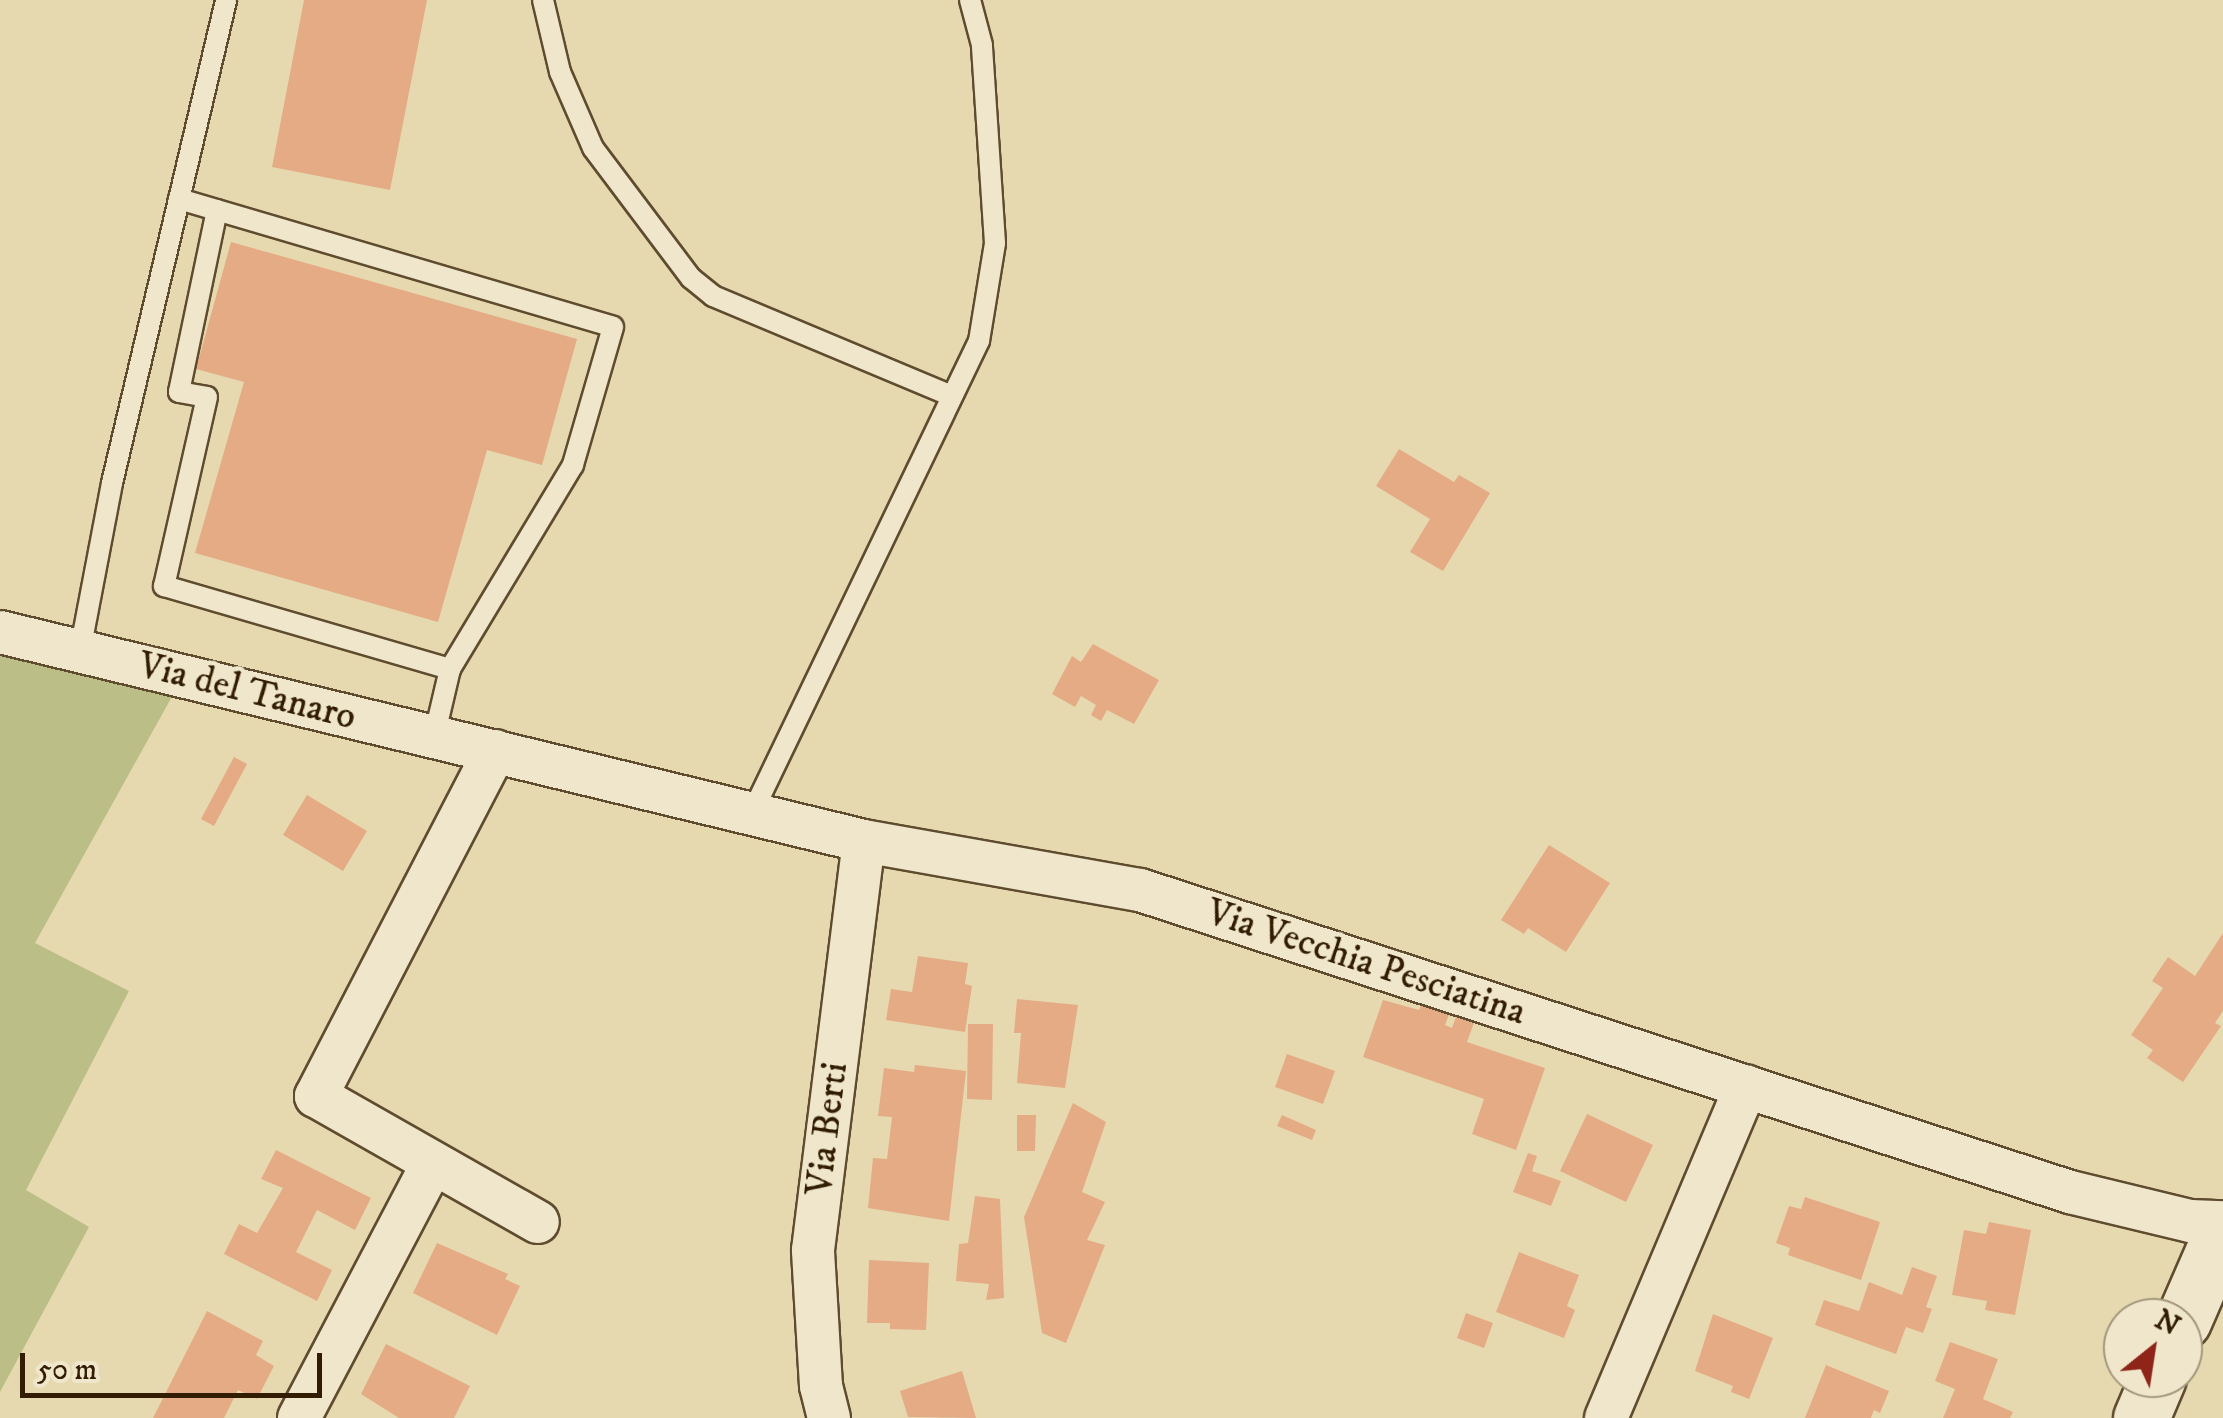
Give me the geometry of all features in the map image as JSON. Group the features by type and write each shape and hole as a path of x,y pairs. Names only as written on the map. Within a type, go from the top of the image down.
{"street":[{"name":"Via del Tanaro","path":"0,632 495,751"},
{"name":"Via Vecchia Pesciatina","path":"495,751 864,841 1140,890 2070,1192 2190,1221 2223,1225"},
{"path":"495,751 316,1096 538,1222"},
{"name":"Via Berti","path":"828,1418 821,1386 813,1250 864,841"},
{"path":"1606,1418 1746,1086"},
{"path":"299,1418 433,1162"},
{"path":"2193,1298 2223,1225"}],"lane":[{"path":"80,652 112,482 226,0"},
{"path":"543,0 560,72 594,148 691,278 713,296 952,396"},
{"path":"752,813 979,341 995,243 982,45 970,0"},
{"path":"178,199 613,328 573,464 450,668 434,737"},
{"path":"216,210 179,392 207,397 164,586 450,668"}],"green space":[{"path":"0,647 174,693 35,943 129,991 26,1190 89,1227 0,1392"}],"building":[{"path":"304,0 427,0 390,190 272,167"},
{"path":"231,242 577,339 542,465 487,450 438,622 195,553 244,382 196,369"},
{"path":"1399,449 1454,482 1459,475 1490,493 1443,571 1410,552 1430,519 1376,486"},
{"path":"1093,644 1159,680 1134,724 1107,710 1101,721 1091,715 1096,705 1081,696 1075,707 1052,694 1072,656 1081,662"},
{"path":"234,757 247,764 214,826 201,819"},
{"path":"307,795 367,831 343,871 283,835"},
{"path":"1549,845 1610,883 1566,952 1528,928 1524,934 1501,920"},
{"path":"2223,933 2223,1011 2215,1023 2221,1026 2183,1082 2147,1058 2153,1050 2131,1035 2163,988 2152,981 2168,957 2195,976"},
{"path":"918,956 968,963 965,984 972,986 965,1032 886,1020 891,989 912,992"},
{"path":"1017,999 1078,1005 1065,1088 1017,1083 1021,1033 1014,1033"},
{"path":"1383,1000 1419,1010 1422,1003 1450,1012 1445,1025 1452,1028 1457,1014 1475,1020 1467,1042 1545,1068 1516,1150 1472,1134 1484,1099 1363,1057"},
{"path":"968,1024 993,1024 992,1100 967,1099"},
{"path":"1287,1054 1335,1071 1323,1104 1275,1087"},
{"path":"915,1065 966,1071 949,1221 868,1208 873,1158 887,1159 892,1117 878,1116 884,1068 914,1072"},
{"path":"1073,1103 1106,1122 1082,1192 1105,1202 1087,1240 1105,1245 1066,1343 1042,1333 1024,1217"},
{"path":"1587,1114 1653,1145 1626,1202 1560,1171"},
{"path":"1017,1115 1036,1115 1035,1151 1017,1151"},
{"path":"1282,1115 1316,1130 1312,1140 1277,1126"},
{"path":"276,1150 371,1198 355,1230 317,1210 296,1252 332,1270 317,1301 224,1254 239,1224 257,1233 283,1188 261,1179"},
{"path":"1528,1153 1537,1156 1532,1171 1561,1181 1551,1206 1513,1192"},
{"path":"975,1196 1000,1199 1004,1298 986,1300 989,1284 956,1281 959,1244 968,1243"},
{"path":"1805,1197 1880,1222 1861,1280 1788,1255 1790,1248 1776,1243 1789,1206 1801,1209"},
{"path":"1989,1222 2031,1230 2015,1315 1985,1310 1987,1301 1952,1295 1964,1230 1986,1234"},
{"path":"437,1243 508,1274 505,1279 520,1286 497,1335 413,1293"},
{"path":"1519,1252 1579,1275 1567,1306 1575,1310 1564,1338 1496,1312"},
{"path":"869,1260 929,1263 926,1330 890,1329 890,1323 867,1323"},
{"path":"1912,1267 1937,1276 1926,1307 1932,1309 1923,1333 1906,1327 1896,1354 1815,1325 1824,1300 1859,1311 1869,1282 1902,1295"},
{"path":"207,1311 263,1341 256,1355 274,1366 257,1399 238,1390 224,1418 153,1418"},
{"path":"1466,1313 1493,1323 1484,1348 1457,1338"},
{"path":"1713,1314 1773,1338 1749,1399 1731,1392 1733,1386 1695,1371"},
{"path":"1950,1342 1998,1359 1983,1399 2013,1412 2010,1418 1943,1418 1955,1389 1935,1381"},
{"path":"386,1344 470,1386 454,1418 399,1418 361,1394"},
{"path":"1826,1365 1889,1391 1880,1413 1874,1410 1871,1418 1805,1418"},
{"path":"962,1371 976,1418 908,1417 900,1391"}]}
